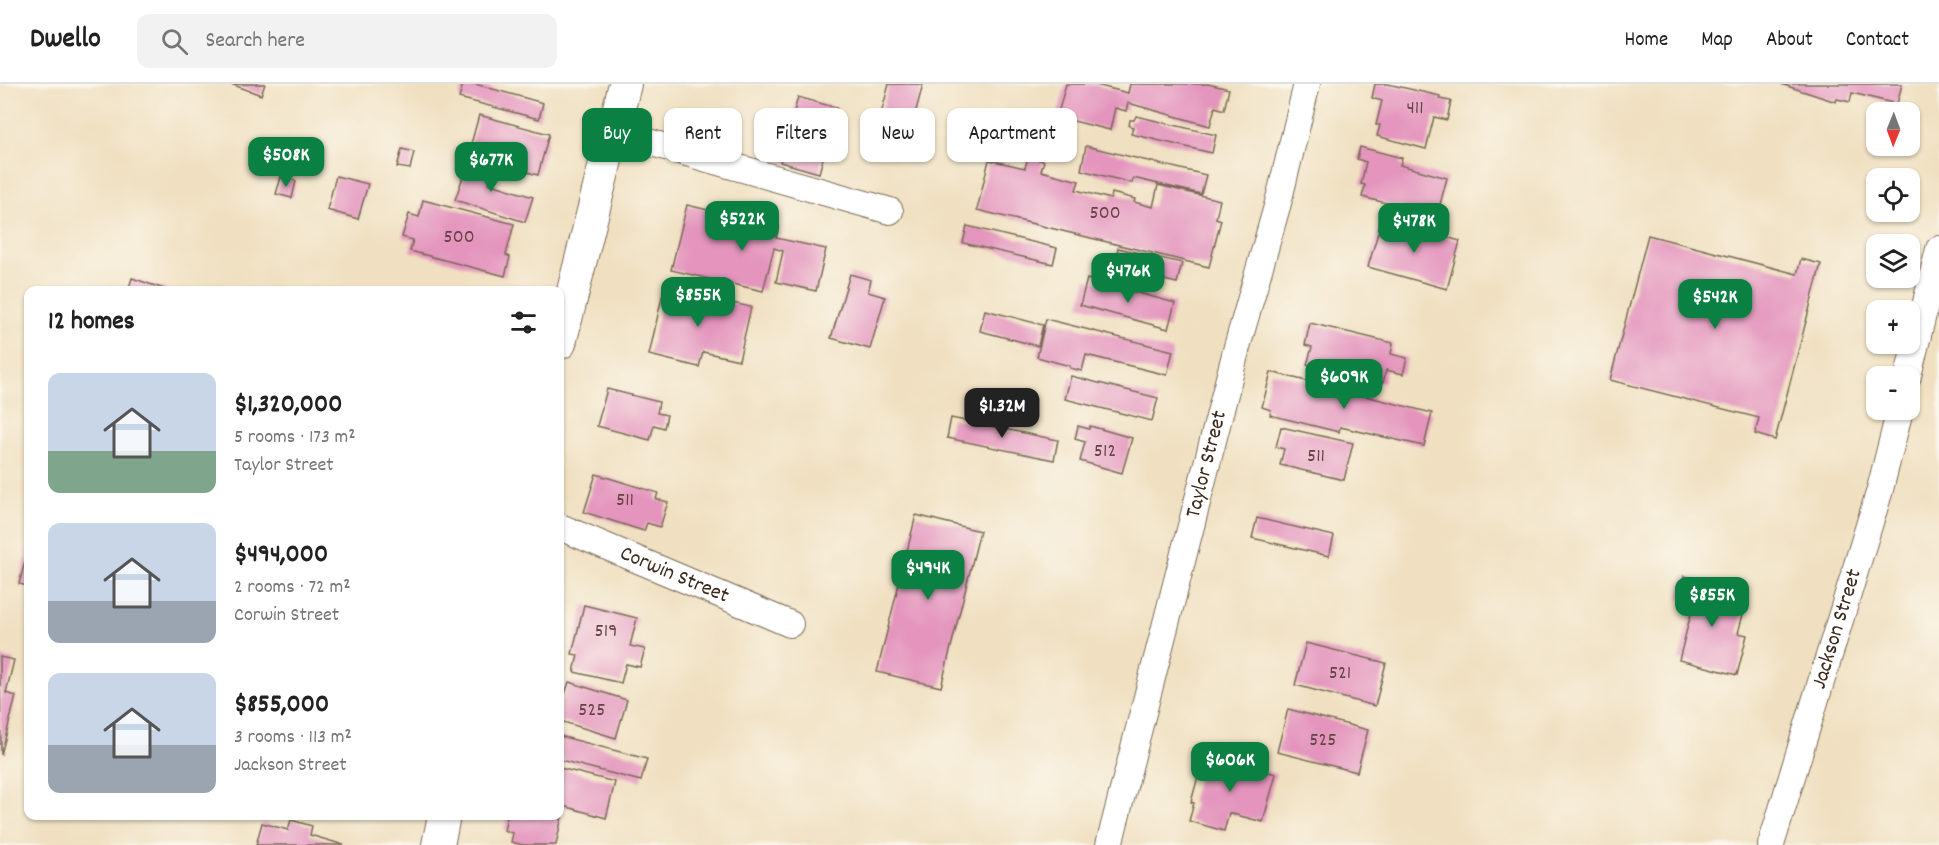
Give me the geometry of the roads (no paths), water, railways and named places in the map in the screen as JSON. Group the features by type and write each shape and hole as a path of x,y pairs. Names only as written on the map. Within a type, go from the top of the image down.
{"street":[{"path":"620,108 626,84"},
{"name":"Taylor Street","path":"1109,845 1237,347 1278,203 1307,84"},
{"path":"652,143 890,211"},
{"path":"564,327 605,162"},
{"path":"1910,366 1939,249"},
{"name":"Jackson Street","path":"1771,845 1879,493 1897,420"},
{"name":"Corwin Street","path":"564,529 790,624"},
{"path":"438,845 443,820"}]}
